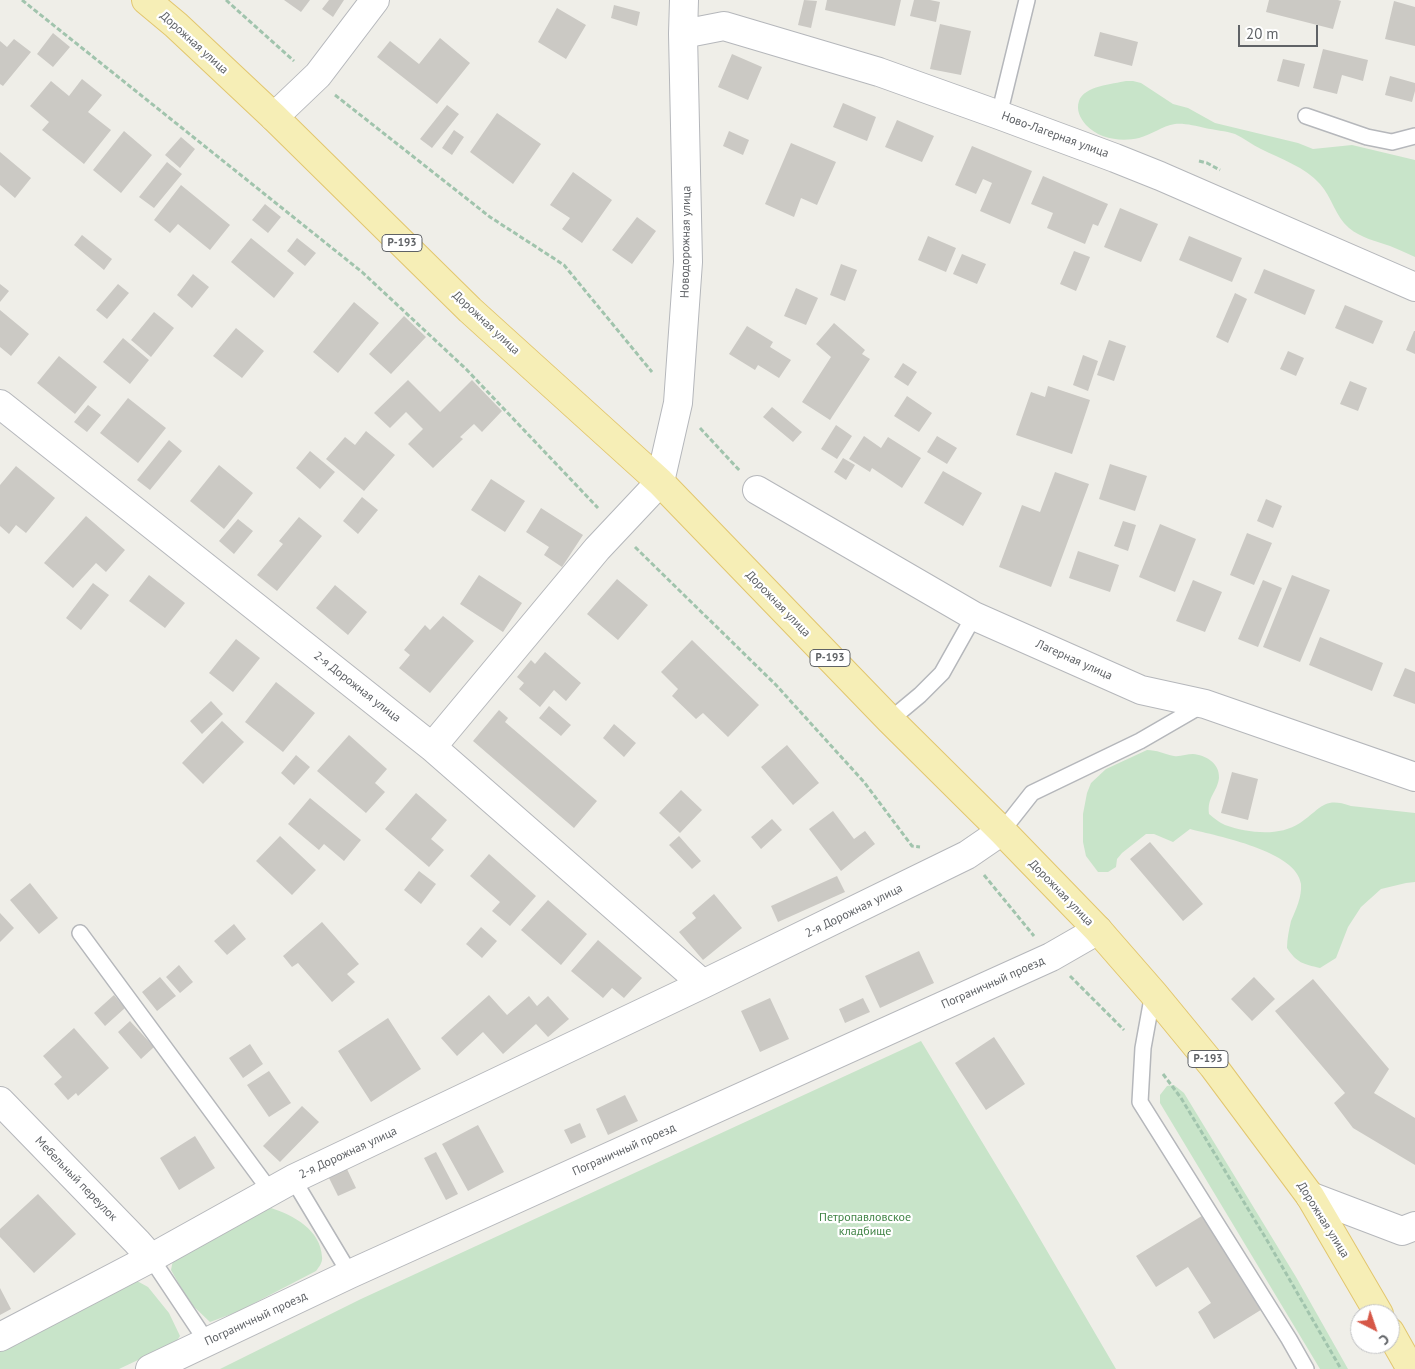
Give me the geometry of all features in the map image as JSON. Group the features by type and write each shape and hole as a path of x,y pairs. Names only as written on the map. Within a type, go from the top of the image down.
{"main road":[{"name":"Дорожная улица","path":"146,0 176,25 274,117 470,310 660,482 890,720 1098,930 1154,993 1213,1066 1310,1196 1373,1304"},
{"path":"1400,1351 1408,1366"}],"street":[{"path":"274,117 314,79 376,0"},
{"name":"Новодорожная улица","path":"660,482 678,403 688,262 683,34 684,0"},
{"name":"Ново-Лагерная улица","path":"683,34 724,26 879,72 999,114 1160,176 1415,287"},
{"name":"2-я Дорожная улица","path":"0,404 432,747 703,984"},
{"path":"432,747 597,549 660,482"},
{"name":"Лагерная улица","path":"757,490 974,616 1141,690 1206,704 1415,777"},
{"name":"2-я Дорожная улица","path":"0,1337 282,1186 967,855 1002,831"},
{"name":"Пограничный проезд","path":"150,1369 350,1274 1051,957 1098,930"},
{"name":"Мебельный переулок","path":"0,1101 137,1242 150,1258"},
{"path":"1310,1196 1402,1231 1415,1226"}],"lane":[{"path":"999,114 1027,0"},
{"path":"1306,116 1367,137 1392,142 1415,136"},
{"path":"890,720 920,695 942,673 974,616"},
{"path":"1002,831 1032,793 1140,741 1206,704"},
{"path":"80,933 350,1274"},
{"path":"1154,993 1143,1048 1140,1102 1306,1369"},
{"path":"150,1258 207,1342"}],"path":[{"path":"22,0 362,272 466,369 617,529 776,685 864,782 912,846 922,847"},
{"path":"226,0 314,79 490,217 564,265 678,403 757,490"}],"green space":[{"path":"1126,81 1141,83 1173,104 1188,108 1215,123 1298,143 1313,149 1352,145 1415,160 1415,257 1364,237 1349,228 1340,218 1324,189 1314,178 1300,168 1235,134 1175,124 1139,138 1125,140 1097,134 1091,130 1079,114 1079,101 1087,92 1100,86"},
{"path":"1147,750 1174,756 1193,754 1211,761 1217,768 1219,778 1209,803 1209,814 1223,824 1234,828 1253,832 1283,830 1300,823 1323,806 1334,802 1351,806 1415,813 1415,882 1381,889 1361,907 1348,927 1336,958 1320,968 1301,962 1287,948 1290,924 1300,898 1301,884 1296,872 1286,862 1271,854 1236,841 1190,829 1173,842 1154,834 1146,834 1122,853 1117,859 1116,867 1108,872 1098,872 1086,856 1083,842 1083,814 1091,783 1106,769"},
{"name":"Петропавловское кладбище","path":"921,1041 1116,1369 220,1369 361,1299"},
{"path":"1174,1085 1184,1093 1296,1277 1348,1369 1320,1369 1160,1103 1160,1095 1167,1086"},
{"path":"271,1208 297,1219 311,1231 320,1247 322,1259 320,1264 316,1271 237,1312 210,1322 189,1302 171,1270 173,1260 233,1225"},
{"path":"137,1281 148,1287 169,1313 180,1336 176,1342 119,1369 0,1369 0,1352"}],"building":[{"path":"284,0 310,0 301,12"},
{"path":"329,0 344,0 333,17 322,9"},
{"path":"804,0 817,1 811,28 798,25"},
{"path":"827,0 901,0 895,26 825,10"},
{"path":"914,0 940,2 936,22 910,16"},
{"path":"1269,0 1341,1 1333,29 1266,12"},
{"path":"1394,1 1415,7 1415,46 1385,39"},
{"path":"614,5 640,12 637,26 611,18"},
{"path":"557,8 586,25 566,59 538,42"},
{"path":"940,24 971,31 961,75 930,69"},
{"path":"1100,32 1138,42 1132,66 1094,56"},
{"path":"53,33 70,47 53,67 37,54"},
{"path":"440,38 470,63 437,104 377,57 390,41 419,64"},
{"path":"14,39 31,52 3,86 0,84 0,41 7,47"},
{"path":"1323,49 1368,60 1363,81 1342,75 1337,94 1313,88"},
{"path":"732,54 762,67 748,100 718,87"},
{"path":"1283,59 1305,64 1299,87 1277,81"},
{"path":"1390,76 1415,83 1412,102 1385,95"},
{"path":"82,79 102,95 88,112 111,130 84,164 42,130 49,122 30,106 51,81 69,96"},
{"path":"843,103 876,117 867,141 833,127"},
{"path":"447,105 459,114 432,148 420,139"},
{"path":"497,113 541,144 513,184 470,152"},
{"path":"897,120 934,136 922,162 885,147"},
{"path":"454,130 464,137 452,155 442,148"},
{"path":"124,131 152,155 121,193 93,170"},
{"path":"729,131 749,140 743,155 723,146"},
{"path":"181,137 195,149 180,168 165,155"},
{"path":"791,143 836,162 817,205 801,198 794,217 765,204"},
{"path":"972,146 1032,171 1010,224 980,211 992,183 983,179 976,194 955,185"},
{"path":"0,152 31,178 15,198 0,185"},
{"path":"167,162 182,174 154,208 139,197"},
{"path":"573,172 612,200 582,243 562,229 570,218 550,205"},
{"path":"1043,176 1108,204 1098,226 1093,224 1085,244 1047,228 1053,213 1031,204"},
{"path":"181,185 230,225 210,250 178,224 170,233 154,220"},
{"path":"265,204 281,217 268,233 252,220"},
{"path":"1120,208 1158,224 1141,262 1104,247"},
{"path":"637,217 656,231 632,264 612,250"},
{"path":"82,235 112,259 104,270 74,245"},
{"path":"928,236 956,248 946,272 918,260"},
{"path":"1189,236 1242,258 1232,282 1179,260"},
{"path":"251,238 294,273 274,298 231,262"},
{"path":"297,238 316,253 305,266 287,251"},
{"path":"1074,251 1090,257 1076,291 1060,284"},
{"path":"962,254 986,264 977,284 953,274"},
{"path":"841,264 857,270 845,301 830,295"},
{"path":"1264,269 1315,290 1305,315 1254,293"},
{"path":"193,274 209,287 192,308 177,295"},
{"path":"0,284 9,291 0,302"},
{"path":"118,284 129,293 107,319 96,310"},
{"path":"796,288 818,298 806,325 784,316"},
{"path":"1235,293 1247,299 1228,343 1216,337"},
{"path":"354,302 379,323 338,373 313,352"},
{"path":"1345,305 1383,321 1373,344 1335,328"},
{"path":"0,310 29,334 11,356 0,347"},
{"path":"154,312 174,328 151,357 131,340"},
{"path":"404,316 426,337 391,374 369,354"},
{"path":"834,323 865,350 862,354 870,359 830,420 802,402 831,357 816,344"},
{"path":"747,326 773,342 770,347 791,360 779,378 758,365 755,370 729,354"},
{"path":"236,328 264,351 242,378 213,356"},
{"path":"1415,331 1415,354 1406,350"},
{"path":"123,338 149,360 130,384 103,362"},
{"path":"1109,340 1126,346 1114,381 1097,375"},
{"path":"1288,351 1304,358 1296,376 1280,369"},
{"path":"1083,355 1098,361 1088,391 1073,385"},
{"path":"59,356 97,387 75,414 37,383"},
{"path":"903,363 917,372 908,386 894,377"},
{"path":"408,380 440,412 472,380 502,411 482,432 474,424 460,437 463,439 433,468 408,444 423,429 406,412 390,428 374,413"},
{"path":"1350,381 1367,388 1358,411 1340,404"},
{"path":"1048,386 1090,400 1072,454 1016,435 1031,392 1045,397"},
{"path":"907,396 932,413 919,432 894,416"},
{"path":"128,398 166,428 138,463 100,433"},
{"path":"88,405 101,415 87,432 74,422"},
{"path":"772,407 802,432 793,442 763,417"},
{"path":"836,425 852,436 837,459 821,449"},
{"path":"366,431 395,455 364,491 326,459 345,437 355,445"},
{"path":"864,436 881,448 888,437 921,458 902,488 872,468 870,472 849,459"},
{"path":"937,436 957,448 947,464 927,452"},
{"path":"169,440 182,451 150,490 137,480"},
{"path":"310,451 335,472 320,489 296,468"},
{"path":"843,458 855,465 846,480 834,472"},
{"path":"1110,464 1147,476 1135,511 1099,499"},
{"path":"219,465 253,493 224,529 190,501"},
{"path":"16,466 55,498 26,533 16,525 9,534 0,526 0,485"},
{"path":"943,471 982,493 963,526 924,503"},
{"path":"1055,472 1089,484 1051,587 999,567 1022,505 1040,512"},
{"path":"491,479 525,501 505,532 471,510"},
{"path":"362,497 378,510 358,534 343,521"},
{"path":"1266,499 1282,506 1273,528 1257,521"},
{"path":"541,508 583,535 562,567 544,555 549,547 526,532"},
{"path":"86,516 125,550 106,572 96,563 73,588 44,563"},
{"path":"299,517 322,536 277,591 257,575 283,544 279,541"},
{"path":"238,519 253,531 234,554 219,541"},
{"path":"1123,521 1136,525 1128,551 1114,546"},
{"path":"1160,524 1196,539 1175,592 1139,577"},
{"path":"1247,533 1272,543 1254,585 1230,575"},
{"path":"1078,551 1119,565 1110,592 1069,578"},
{"path":"149,575 185,603 165,628 129,601"},
{"path":"479,575 522,603 503,632 460,604"},
{"path":"1292,575 1330,590 1300,662 1263,647"},
{"path":"617,579 648,605 618,640 587,614"},
{"path":"1193,580 1222,592 1205,632 1176,621"},
{"path":"1263,580 1282,588 1258,647 1238,639"},
{"path":"93,583 109,595 81,630 66,618"},
{"path":"335,585 367,612 348,635 316,608"},
{"path":"443,616 474,641 430,693 399,668 410,655 404,650 425,625 430,630"},
{"path":"1320,637 1383,663 1372,691 1309,665"},
{"path":"236,639 260,658 233,692 209,673"},
{"path":"692,640 759,705 728,737 703,713 696,719 672,696 678,689 661,672"},
{"path":"545,652 581,683 566,701 554,690 540,707 519,689 524,683 517,677 531,660 535,664"},
{"path":"1405,668 1415,672 1415,704 1393,696"},
{"path":"276,682 315,713 283,752 245,722"},
{"path":"211,701 223,714 202,734 190,721"},
{"path":"549,706 571,725 561,736 539,718"},
{"path":"499,710 508,718 505,722 597,801 574,828 473,741"},
{"path":"222,721 244,742 203,784 182,763"},
{"path":"614,724 636,743 624,757 603,738"},
{"path":"349,735 387,769 375,783 385,792 366,813 317,771"},
{"path":"787,745 819,783 793,805 761,767"},
{"path":"296,755 310,767 294,785 281,773"},
{"path":"1232,772 1258,779 1248,820 1221,813"},
{"path":"681,790 702,810 680,833 659,813"},
{"path":"416,793 447,820 431,839 444,850 429,867 385,829"},
{"path":"310,798 361,840 344,861 324,844 319,850 288,824"},
{"path":"833,811 854,839 865,831 875,844 841,871 809,829"},
{"path":"772,819 782,830 761,849 751,837"},
{"path":"280,836 316,870 292,895 256,861"},
{"path":"679,836 701,861 692,869 669,845"},
{"path":"1150,842 1203,904 1183,921 1130,859"},
{"path":"489,854 536,896 510,926 492,911 500,902 470,876"},
{"path":"419,871 436,884 421,904 404,890"},
{"path":"837,876 845,892 778,922 771,906"},
{"path":"30,883 58,918 39,934 10,900"},
{"path":"714,894 742,928 703,960 679,932 696,918 692,913"},
{"path":"548,900 587,934 561,965 521,930"},
{"path":"0,913 14,928 0,942"},
{"path":"322,922 359,964 347,974 355,982 332,1002 298,963 292,967 283,956"},
{"path":"234,924 246,939 227,955 214,941"},
{"path":"481,927 497,941 482,958 466,944"},
{"path":"598,940 642,978 624,998 612,988 603,998 571,971"},
{"path":"919,951 934,983 880,1008 865,976"},
{"path":"179,965 193,982 180,993 166,977"},
{"path":"160,977 176,996 157,1011 142,992"},
{"path":"1254,977 1275,999 1252,1021 1231,999"},
{"path":"1313,979 1389,1069 1374,1093 1415,1118 1415,1165 1353,1128 1334,1103 1345,1093 1275,1011"},
{"path":"114,995 125,1008 105,1026 94,1013"},
{"path":"489,995 507,1015 529,996 537,1006 548,996 569,1019 548,1037 536,1024 503,1054 483,1032 457,1056 441,1038"},
{"path":"770,998 789,1039 760,1052 741,1011"},
{"path":"863,998 870,1012 845,1023 839,1009"},
{"path":"388,1018 421,1069 371,1102 338,1051"},
{"path":"130,1021 154,1047 141,1059 118,1032"},
{"path":"74,1028 109,1068 78,1096 76,1093 68,1100 54,1084 62,1077 43,1056"},
{"path":"994,1037 1025,1084 986,1110 955,1063"},
{"path":"250,1044 263,1064 243,1078 229,1058"},
{"path":"269,1071 291,1103 269,1117 247,1085"},
{"path":"625,1095 638,1121 608,1135 596,1109"},
{"path":"302,1106 319,1122 280,1162 263,1146"},
{"path":"580,1123 586,1137 571,1144 564,1130"},
{"path":"478,1125 504,1172 468,1191 442,1144"},
{"path":"195,1136 215,1168 179,1190 160,1158"},
{"path":"436,1152 458,1194 446,1200 424,1158"},
{"path":"346,1167 356,1188 338,1196 328,1176"},
{"path":"38,1194 76,1234 34,1273 0,1237 0,1229"},
{"path":"1215,1208 1264,1308 1214,1339 1198,1312 1211,1303 1188,1267 1156,1287 1136,1256"},
{"path":"0,1288 11,1309 0,1315"}]}
